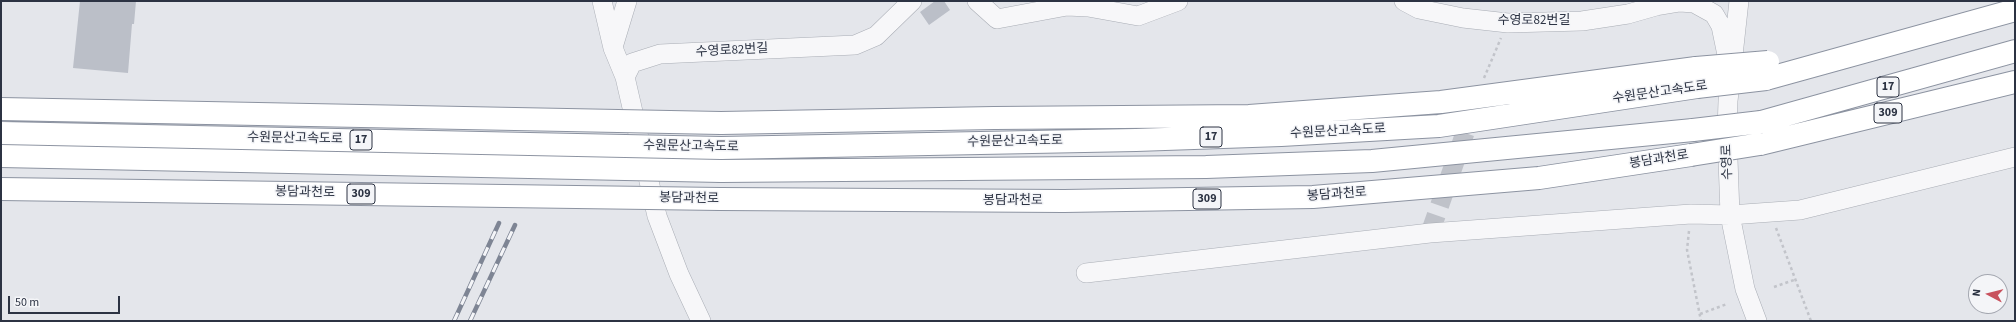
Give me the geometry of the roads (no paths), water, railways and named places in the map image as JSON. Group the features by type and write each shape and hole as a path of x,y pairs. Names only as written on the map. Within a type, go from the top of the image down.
{"highway":[{"path":"1767,71 1993,1"},
{"name":"수원문산고속도로","path":"1,133 721,148 1144,140 1281,135 1431,127 1696,77 1767,71 2015,10"},
{"name":"수원문산고속도로","path":"1,156 721,171 1206,167 1372,161 1761,122 2015,51"},
{"path":"1,109 721,123 994,118 1249,116 1442,102 1696,77"},
{"name":"봉담과천로","path":"1,189 720,199 1064,201 1313,197 1539,178 1760,144 2015,82"}],"street":[{"path":"602,1 613,48 625,77 657,216 679,274 700,321"},
{"path":"613,48 627,1"},
{"name":"수영로82번길","path":"625,77 632,63 660,54 855,45 876,36 912,1"},
{"path":"977,1 997,19 1067,6 1088,7 1138,16 1178,1"},
{"name":"수영로82번길","path":"1404,1 1419,9 1463,18 1508,23 1582,21 1628,14 1660,3 1694,3 1714,14 1721,26 1730,79"},
{"name":"수영로","path":"1739,1 1730,79 1727,131 1730,215 1745,289 1757,321"},
{"path":"1086,273 1430,233 1691,214 1730,215 1800,210 2015,157"}],"tunnel":[{"path":"1430,233 1473,110"}],"railway":[{"path":"454,321 499,223"},
{"path":"470,321 515,225"}]}
